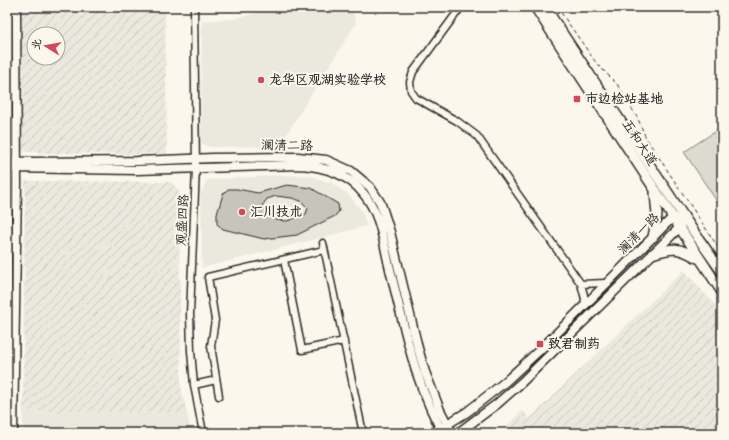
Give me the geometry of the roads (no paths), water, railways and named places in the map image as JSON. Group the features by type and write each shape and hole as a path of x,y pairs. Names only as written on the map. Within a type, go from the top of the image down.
{"main road":[{"name":"五和大道","path":"535,7 672,218 722,292"},
{"name":"五和大道","path":"545,7 722,272"},
{"path":"653,238 657,215 655,191"},
{"path":"652,254 666,249 679,249 700,260"}],"street":[{"path":"7,7 7,225"},
{"path":"13,433 17,165 16,7"},
{"name":"观盛四路","path":"194,7 196,168 190,314 190,351 194,385 203,433"},
{"path":"461,7 413,72 410,82 411,91 416,98 458,121 477,136 581,284 585,299 584,306"},
{"name":"澜清二路","path":"17,165 298,157 317,158 343,166 364,181 375,194 383,210 390,232 420,354 432,390 440,430"},
{"name":"澜清二路","path":"7,164 137,170 298,165 332,171 347,178 363,193 375,213 382,234 410,350 424,394 440,430"},
{"name":"澜清一路","path":"440,430 479,403 505,382 672,218 684,217 679,228 522,382 497,404 458,433"},
{"path":"323,243 363,433"},
{"path":"219,396 211,346 215,320 208,277 324,250"},
{"path":"284,260 302,350 344,341"},
{"path":"581,284 606,283"},
{"path":"194,385 216,380"},
{"name":"澜清二路","path":"440,430 452,433"}],"place":[{"name":"龙华区观湖实验学校","path":"261,80"},
{"name":"市边检站基地","path":"577,99"},
{"name":"汇川技术","path":"242,212"},
{"name":"致君制药","path":"540,344"}]}
